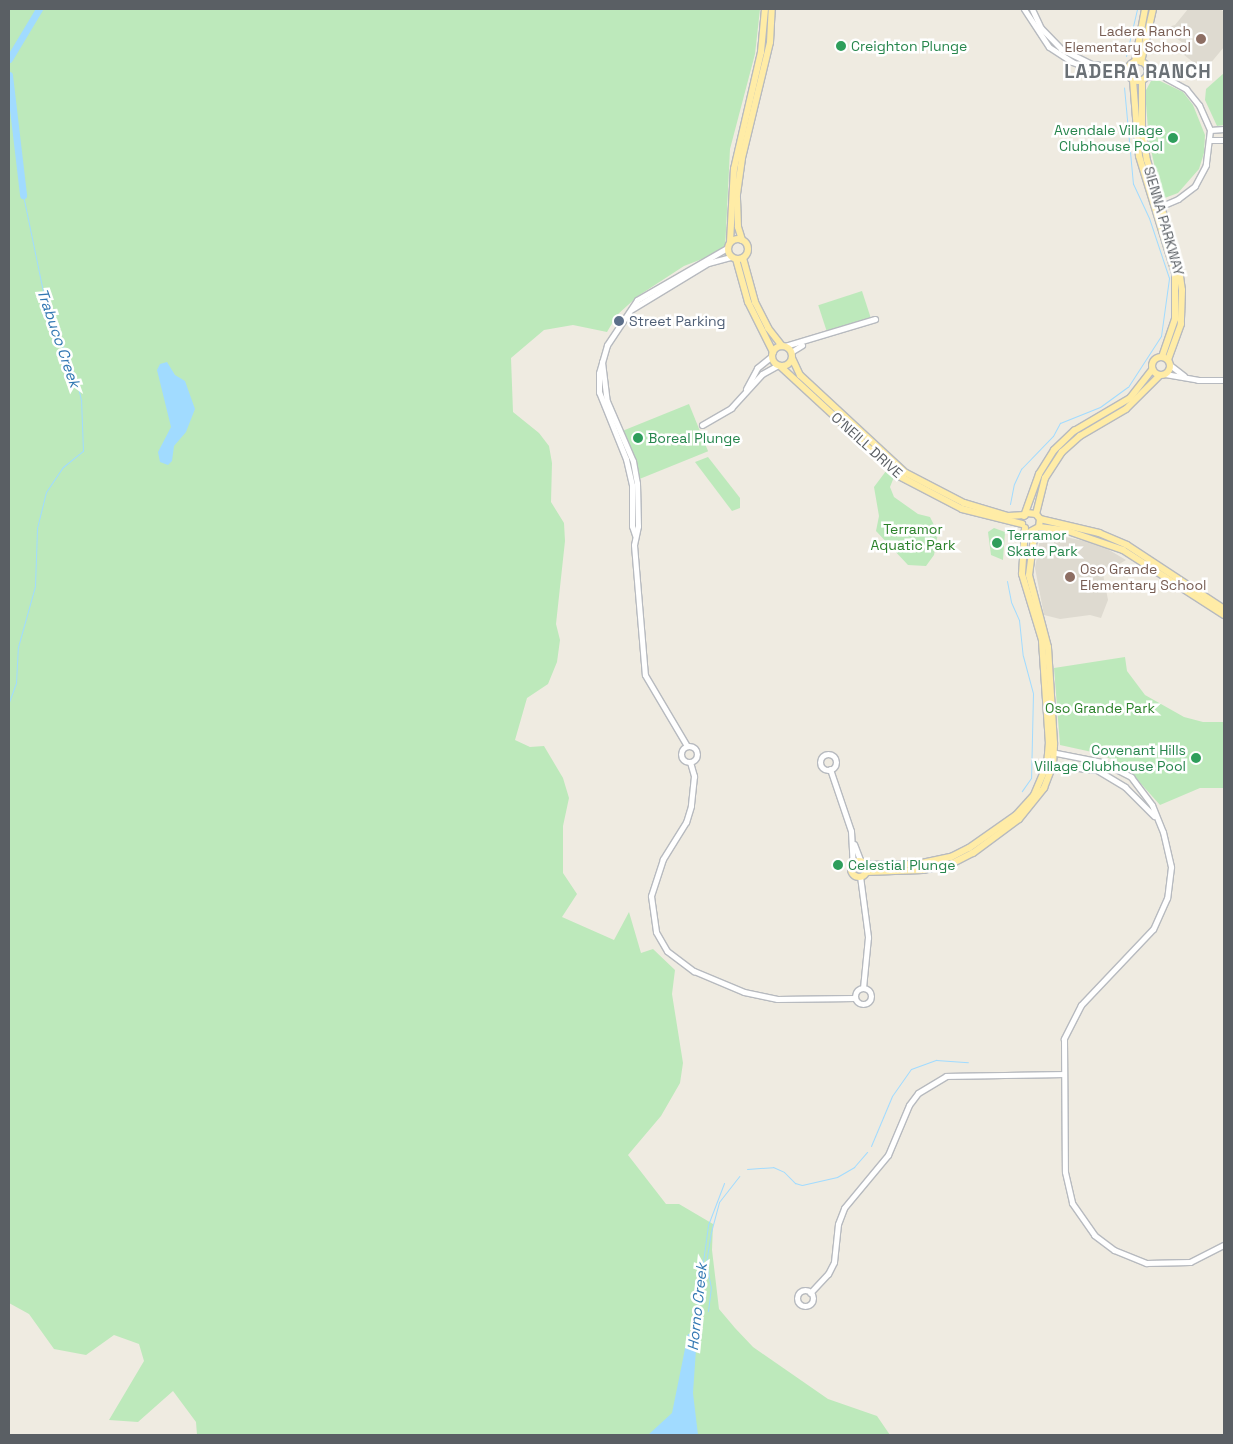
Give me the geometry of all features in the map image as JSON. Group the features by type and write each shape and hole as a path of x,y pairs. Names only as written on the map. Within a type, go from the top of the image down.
{"main road":[{"name":"O'NEILL DRIVE","path":"765,9 761,52 733,174 729,245 748,302 779,365 899,476 962,509 1037,529 1073,532 1123,550 1224,615"},
{"name":"O'NEILL DRIVE","path":"772,9 770,42 742,158 737,194 738,227 742,240 748,249 743,258 755,302 768,328 791,355 800,375 906,473 964,503 1008,516 1026,514 1038,516 1099,533 1127,545 1224,609"},
{"name":"SIENNA PARKWAY","path":"1145,9 1141,64 1144,78 1143,134 1156,208"},
{"name":"SIENNA PARKWAY","path":"1141,64 1152,9"},
{"path":"1141,64 1128,71 1133,80 1144,78"},
{"name":"SIENNA PARKWAY","path":"1038,516 1043,484 1052,466 1070,444 1090,429 1126,409 1162,375 1181,324 1182,290 1178,262 1156,208 1139,156 1133,80"},
{"path":"729,245 742,240"},
{"path":"733,258 743,258"},
{"path":"772,354 784,346"},
{"path":"779,365 788,363 791,355"},
{"name":"SIENNA PARKWAY","path":"1026,514 1036,481 1051,454 1074,431 1114,409 1138,391 1152,370 1154,359 1167,361"},
{"path":"1152,370 1162,375"},
{"path":"1090,429 1092,424 1114,409"},
{"path":"1026,514 1022,574 1042,640 1051,753"},
{"path":"862,870 853,864 851,871 931,869 951,864 973,853 1028,810 1044,788 1051,753 1048,647 1029,575 1038,516"}],"street":[{"path":"1024,9 1049,47 1072,62 1097,71 1128,71"},
{"path":"1032,9 1041,28 1061,50 1092,64 1128,71"},
{"path":"1141,64 1191,94 1210,130 1211,140 1206,165 1195,186 1178,199 1156,208"},
{"path":"1144,78 1160,75"},
{"path":"1210,130 1224,129"},
{"path":"1211,140 1224,140"},
{"path":"687,746 645,675 640,637 635,535 632,526 632,485 626,459 599,392 602,362 612,335 637,300 729,245"},
{"path":"632,309 708,263 733,258"},
{"path":"784,346 804,343 875,319"},
{"path":"791,355 804,343"},
{"path":"745,392 757,368 772,354"},
{"path":"1167,361 1184,376"},
{"path":"702,425 731,408 762,374 779,365"},
{"path":"1162,375 1224,380"},
{"path":"687,746 692,746 698,752 697,758 690,762"},
{"path":"687,746 681,755 690,762 694,776 691,806 686,822 663,859 651,896 656,932 667,951 694,971 744,992 777,999 854,998"},
{"path":"1051,753 1102,762 1131,777 1152,805 1163,832 1171,867 1162,913 1149,934 1096,988 1072,1019 1064,1039 1063,1074 1068,1191 1079,1216 1094,1235 1114,1250 1146,1263 1190,1262 1224,1245"},
{"path":"1050,765 1097,770 1125,787 1156,818"},
{"path":"830,769 862,870 862,893 868,937 863,988"},
{"path":"1125,787 1131,777"},
{"path":"852,839 853,864"},
{"path":"854,998 859,1004 868,1003 871,993 863,988"},
{"path":"854,998 856,991 863,988"},
{"path":"810,1293 828,1274 834,1262 838,1224 844,1208 888,1155 909,1105 918,1093 946,1076 1063,1074"}],"shaded area":[{"name":"Ladera Ranch Elementary School","path":"1188,9 1220,9 1224,12 1224,47 1209,65 1204,62 1199,67 1178,50 1183,43 1169,33 1168,27 1175,25"},
{"name":"Oso Grande Elementary School","path":"1041,532 1099,544 1126,560 1103,574 1108,600 1101,618 1090,615 1060,619 1044,615 1035,568"}],"green space":[{"path":"9,9 760,9 755,54 730,149 725,250 684,266 638,296 617,315 607,332 573,325 544,330 511,358 513,412 539,433 549,446 552,463 551,502 564,523 565,541 556,624 560,640 557,662 548,684 527,698 515,740 530,747 544,746 563,778 569,798 563,826 563,873 577,894 562,917 614,940 629,912 641,953 653,949 675,970 672,994 683,1063 680,1083 661,1116 628,1155 666,1204 679,1204 713,1224 712,1250 719,1309 735,1328 753,1347 828,1399 877,1416 890,1435 197,1435 196,1422 173,1391 138,1422 109,1420 144,1361 139,1344 114,1335 86,1355 54,1349 29,1314 9,1303"},
{"path":"1224,73 1224,125 1217,126 1205,100 1206,89"},
{"path":"1158,80 1183,92 1193,105 1205,135 1204,153 1199,169 1178,193 1162,199 1149,141 1145,92 1151,81"},
{"path":"862,291 871,319 827,333 818,305"},
{"path":"689,404 708,451 639,479 620,432"},
{"path":"708,457 740,498 740,508 732,511 695,462"},
{"name":"Terramor Aquatic Park","path":"886,471 894,477 890,487 894,497 918,514 930,517 938,533 934,555 926,566 908,565 876,531 879,516 874,487"},
{"name":"Terramor Skate Park","path":"994,528 1005,532 1003,560 991,555 988,532"},
{"name":"Oso Grande Park","path":"1125,657 1127,671 1145,695 1184,717 1203,722 1223,722 1224,788 1200,788 1160,805 1126,767 1101,754 1060,745 1054,668"}],"water":[{"path":"167,362 175,375 185,381 195,409 186,432 174,446 172,461 168,465 160,462 158,452 171,427 157,370 160,364"},
{"path":"688,1334 697,1335 693,1393 698,1435 648,1435 672,1413"}],"waterway":[{"name":"Trabuco Creek","path":"9,59 39,9"},
{"path":"1126,56 1137,9"},
{"name":"Trabuco Creek","path":"9,75 23,195"},
{"path":"1010,504 1014,484 1021,469 1053,436 1060,423 1100,407 1128,387 1161,336 1169,278 1149,218 1133,184 1124,87"},
{"name":"Trabuco Creek","path":"9,702 16,683 18,647 35,586 37,528 46,492 63,467 83,451 81,400 76,379 46,306 23,195"},
{"path":"1007,581 1011,602 1019,620 1023,656 1033,693 1031,778 1022,791"},
{"path":"871,1146 892,1096 911,1069 936,1060 968,1062"},
{"path":"747,1169 773,1167 784,1172 795,1183 802,1185 837,1177 854,1167 867,1152"},
{"name":"Horno Creek","path":"708,1311 711,1288 706,1263 711,1232 719,1202 739,1176"},
{"name":"Horno Creek","path":"693,1335 708,1225 724,1183"}],"place":[{"name":"Ladera Ranch Elementary School","path":"1201,39"},
{"name":"Creighton Plunge","path":"841,46"},
{"name":"Avendale Village Clubhouse Pool","path":"1173,138"},
{"name":"Street Parking","path":"619,321"},
{"name":"Boreal Plunge","path":"638,438"},
{"name":"Terramor Skate Park","path":"997,543"},
{"name":"Oso Grande Elementary School","path":"1070,577"},
{"name":"Covenant Hills Village Clubhouse Pool","path":"1196,758"},
{"name":"Celestial Plunge","path":"838,865"}],"district":[{"name":"LADERA RANCH","path":"1138,72"}]}
